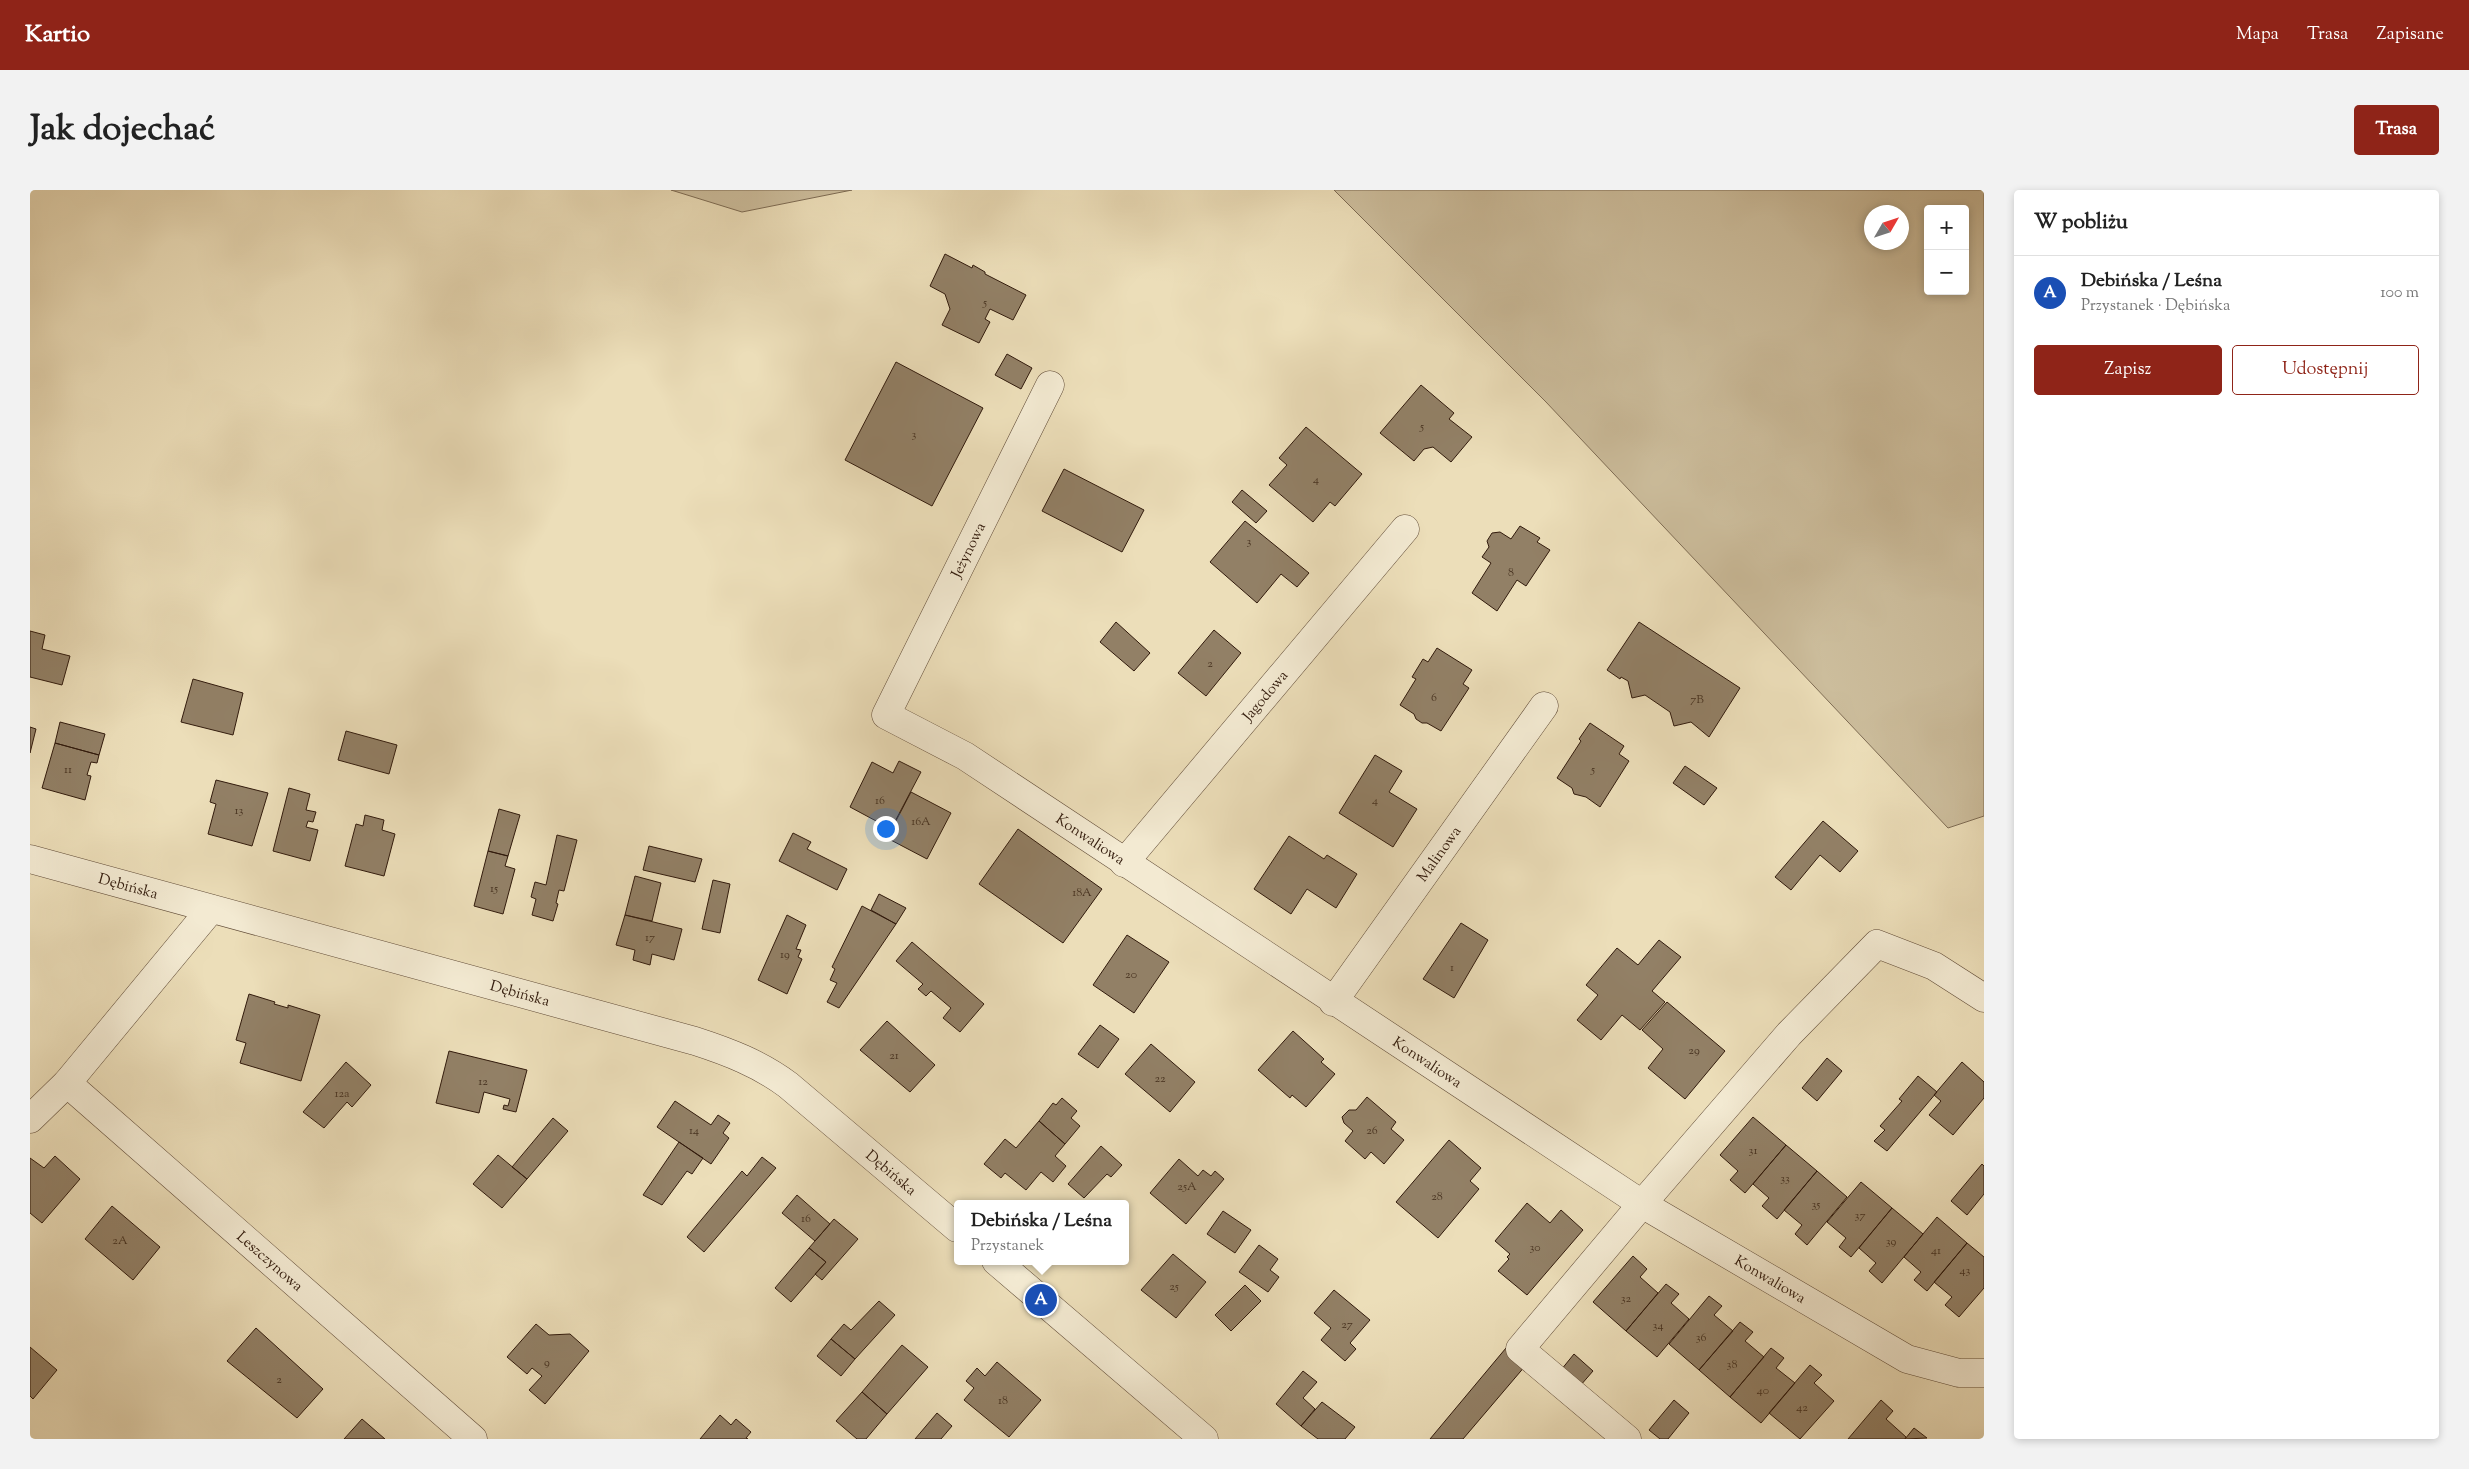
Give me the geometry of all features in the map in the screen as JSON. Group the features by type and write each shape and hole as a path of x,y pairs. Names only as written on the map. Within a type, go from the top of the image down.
{"street":[{"name":"Jeżynowa","path":"886,715 1050,385"},
{"name":"Jagodowa","path":"1124,863 1405,529"},
{"name":"Malinowa","path":"1334,1002 1544,706"},
{"name":"Konwaliowa","path":"886,715 965,756 1334,1002 1642,1204 1907,1359 1959,1373 1984,1373"},
{"name":"Dębińska","path":"30,860 695,1042 745,1058 788,1085 954,1225"},
{"path":"30,1118 67,1083 211,909"},
{"path":"1627,1439 1520,1349 1642,1204 1790,1034 1877,944 1934,966 1984,998"},
{"name":"Leszczynowa","path":"67,1083 473,1439"},
{"path":"1001,1265 1204,1439"}],"shaded area":[{"path":"671,190 852,190 742,212"},
{"path":"1334,190 1984,190 1984,816 1948,828 1546,402"}],"building":[{"path":"945,254 972,268 973,265 985,272 985,274 1026,295 1013,320 990,309 985,319 990,322 979,343 942,325 950,309 945,294 930,286"},
{"path":"1007,354 1032,368 1021,389 995,375"},
{"path":"896,362 983,408 932,506 845,460"},
{"path":"1421,385 1454,413 1449,419 1472,437 1451,462 1433,447 1424,449 1414,461 1380,433"},
{"path":"1306,427 1362,474 1335,506 1330,502 1313,522 1269,485 1287,465 1279,458"},
{"path":"1064,469 1144,510 1122,552 1042,511"},
{"path":"1242,490 1267,511 1256,523 1232,502"},
{"path":"1245,521 1309,573 1297,587 1281,574 1257,603 1210,562"},
{"path":"1520,526 1540,538 1537,542 1550,550 1526,586 1517,580 1497,611 1472,593 1491,563 1482,557 1489,547 1487,541 1492,533 1500,532 1511,539"},
{"path":"1116,622 1150,653 1134,671 1100,642"},
{"path":"1639,622 1740,688 1709,737 1691,722 1674,726 1670,712 1645,695 1632,698 1628,681 1621,677 1620,679 1607,670"},
{"path":"1214,630 1241,653 1206,696 1178,673"},
{"path":"30,631 45,635 42,649 70,656 62,685 30,677"},
{"path":"1437,648 1472,670 1463,684 1469,688 1441,731 1427,723 1422,723 1416,719 1414,714 1400,705 1416,679 1412,677 1423,659 1428,662"},
{"path":"193,679 243,693 233,735 181,722"},
{"path":"60,722 105,734 99,755 55,743"},
{"path":"1590,723 1624,746 1619,754 1629,761 1600,807 1586,797 1574,794 1572,788 1557,778 1581,741 1579,739"},
{"path":"30,727 36,729 30,753"},
{"path":"346,731 397,745 389,774 338,760"},
{"path":"55,743 99,755 97,763 91,762 87,775 91,776 85,800 42,788"},
{"path":"1375,755 1402,771 1389,792 1417,809 1393,847 1339,813"},
{"path":"899,761 921,772 891,829 850,807 872,762 893,773"},
{"path":"1685,766 1717,788 1704,805 1673,783"},
{"path":"216,780 268,793 252,846 208,834 216,804 210,802"},
{"path":"289,788 310,794 306,810 316,812 313,822 308,821 306,827 318,830 310,861 273,851"},
{"path":"911,792 951,813 927,859 887,838"},
{"path":"499,809 520,815 508,856 488,851"},
{"path":"365,815 384,820 382,830 395,834 384,876 345,866 356,824 363,826"},
{"path":"1823,821 1858,851 1840,872 1820,855 1791,890 1775,877"},
{"path":"1018,829 1102,889 1063,943 979,884"},
{"path":"793,833 811,842 807,849 847,869 837,890 779,861"},
{"path":"557,835 577,840 564,891 559,890 556,903 558,904 553,921 532,915 536,899 531,897 535,882 546,885"},
{"path":"1289,836 1324,859 1327,855 1357,874 1336,908 1307,889 1291,914 1254,889"},
{"path":"649,846 702,859 695,882 643,870"},
{"path":"488,851 508,856 505,866 515,869 503,914 474,906"},
{"path":"635,876 661,883 652,921 625,915"},
{"path":"713,880 730,884 720,933 702,929"},
{"path":"879,894 906,908 896,924 871,910"},
{"path":"862,906 896,924 839,1008 827,1002 837,983 830,980 835,969 832,967"},
{"path":"625,915 682,929 674,960 652,954 650,965 633,960 635,950 616,945"},
{"path":"787,915 806,925 796,949 801,950 798,957 802,959 787,994 758,980"},
{"path":"1461,923 1488,940 1454,998 1423,979"},
{"path":"1127,935 1169,962 1134,1013 1093,985"},
{"path":"1659,940 1681,957 1652,991 1665,1002 1640,1030 1622,1015 1601,1040 1577,1020 1598,995 1586,985 1617,948 1638,965"},
{"path":"912,942 984,1004 960,1032 943,1018 951,1008 931,991 926,996 918,989 923,984 896,961"},
{"path":"249,994 275,1002 274,1004 288,1008 288,1005 320,1015 301,1081 240,1063 246,1043 236,1040"},
{"path":"1667,1002 1725,1051 1685,1099 1648,1068 1663,1049 1642,1030"},
{"path":"887,1021 935,1065 910,1092 860,1050"},
{"path":"1100,1025 1119,1039 1098,1068 1078,1054"},
{"path":"1293,1031 1324,1059 1321,1062 1335,1074 1306,1107 1292,1095 1290,1098 1258,1070"},
{"path":"1151,1044 1195,1082 1170,1112 1125,1074"},
{"path":"449,1051 527,1070 516,1112 503,1109 504,1105 508,1106 510,1099 484,1092 479,1113 436,1103"},
{"path":"1827,1058 1842,1071 1817,1101 1802,1088"},
{"path":"346,1062 371,1085 352,1107 347,1102 324,1128 303,1112"},
{"path":"1962,1062 1984,1082 1984,1098 1953,1135 1929,1115 1941,1101 1934,1095"},
{"path":"1918,1076 1937,1092 1887,1151 1874,1141 1885,1130 1880,1126 1902,1101 1899,1099"},
{"path":"1367,1097 1396,1122 1391,1129 1404,1140 1384,1164 1371,1152 1365,1159 1345,1141 1353,1131 1344,1123 1342,1117 1349,1110 1356,1110"},
{"path":"1062,1098 1077,1111 1071,1118 1080,1126 1065,1144 1039,1121 1053,1103 1056,1105"},
{"path":"675,1101 711,1125 718,1115 730,1123 723,1133 729,1138 711,1164 657,1127"},
{"path":"1753,1117 1786,1145 1745,1193 1730,1180 1738,1171 1720,1155"},
{"path":"553,1118 568,1131 527,1179 512,1167"},
{"path":"1039,1121 1065,1144 1055,1156 1066,1166 1053,1182 1041,1172 1026,1190 1005,1173 1001,1178 984,1164 1005,1139 1016,1148"},
{"path":"1449,1140 1481,1168 1470,1181 1479,1189 1438,1238 1396,1202"},
{"path":"679,1142 703,1158 692,1174 687,1171 662,1205 643,1195"},
{"path":"1786,1145 1817,1171 1777,1219 1762,1206 1769,1198 1753,1184"},
{"path":"1101,1146 1122,1165 1111,1177 1107,1174 1084,1198 1068,1184"},
{"path":"498,1155 527,1179 502,1208 473,1184"},
{"path":"55,1156 80,1179 42,1223 30,1213 30,1158 44,1168"},
{"path":"762,1157 776,1168 704,1252 687,1237 742,1171 747,1176"},
{"path":"1179,1159 1198,1176 1203,1170 1211,1176 1215,1171 1224,1179 1186,1224 1150,1193"},
{"path":"1982,1164 1984,1166 1984,1194 1967,1215 1951,1201"},
{"path":"1817,1171 1847,1197 1807,1245 1795,1234 1802,1225 1784,1210"},
{"path":"1861,1182 1892,1208 1851,1257 1839,1247 1846,1238 1827,1222"},
{"path":"797,1195 830,1224 815,1241 782,1213"},
{"path":"1527,1203 1550,1223 1561,1210 1583,1230 1527,1295 1498,1271 1509,1259 1507,1257 1510,1254 1495,1241"},
{"path":"112,1206 160,1247 133,1280 85,1239"},
{"path":"1892,1208 1923,1234 1882,1283 1869,1271 1876,1263 1859,1248"},
{"path":"1223,1211 1251,1230 1235,1253 1207,1234"},
{"path":"1937,1217 1967,1243 1927,1291 1914,1280 1921,1272 1904,1257"},
{"path":"834,1219 858,1239 822,1280 815,1274 826,1262 809,1248"},
{"path":"1967,1243 1984,1257 1984,1288 1959,1317 1945,1305 1952,1297 1934,1282"},
{"path":"1259,1245 1278,1259 1270,1270 1279,1277 1268,1292 1239,1272"},
{"path":"809,1248 826,1262 791,1302 775,1288"},
{"path":"1173,1254 1206,1282 1176,1318 1141,1290"},
{"path":"1633,1256 1647,1269 1640,1277 1658,1293 1626,1331 1593,1302"},
{"path":"1666,1284 1679,1294 1671,1303 1689,1319 1657,1357 1626,1331"},
{"path":"1245,1285 1261,1301 1231,1331 1215,1315"},
{"path":"1334,1290 1370,1320 1350,1343 1356,1349 1345,1361 1321,1340 1331,1328 1314,1313"},
{"path":"1709,1296 1722,1306 1714,1315 1733,1331 1699,1370 1669,1344"},
{"path":"879,1301 895,1315 855,1359 831,1339 844,1324 851,1330"},
{"path":"1740,1322 1753,1332 1745,1341 1764,1357 1730,1397 1699,1370"},
{"path":"536,1324 549,1335 570,1334 589,1351 545,1404 529,1390 542,1376 532,1368 527,1374 507,1357"},
{"path":"256,1328 323,1389 297,1418 227,1361"},
{"path":"831,1339 855,1359 841,1376 817,1356"},
{"path":"902,1345 928,1367 887,1414 862,1392"},
{"path":"30,1347 57,1370 33,1399 30,1396"},
{"path":"1506,1348 1526,1365 1463,1439 1430,1439"},
{"path":"1771,1348 1784,1358 1776,1368 1795,1383 1761,1423 1730,1397"},
{"path":"1574,1354 1593,1371 1580,1386 1561,1370"},
{"path":"997,1362 1041,1400 1009,1437 964,1400 974,1388 966,1381 977,1368 985,1376"},
{"path":"1810,1365 1822,1375 1814,1383 1834,1401 1800,1439 1769,1413"},
{"path":"1303,1371 1317,1382 1303,1398 1315,1409 1301,1426 1276,1404"},
{"path":"862,1392 887,1414 866,1439 857,1439 836,1421"},
{"path":"1674,1400 1689,1413 1668,1439 1660,1439 1649,1430"},
{"path":"1881,1400 1893,1411 1886,1419 1906,1437 1905,1439 1848,1439"},
{"path":"1322,1402 1355,1427 1345,1439 1318,1439 1301,1426"},
{"path":"937,1413 952,1426 941,1439 915,1439"},
{"path":"720,1415 731,1425 736,1419 751,1432 746,1438 748,1439 700,1439"},
{"path":"362,1419 385,1439 344,1439"},
{"path":"1914,1428 1927,1438 1905,1439"}],"place":[{"name":"Debińska / Leśna","path":"1041,1300"}]}
